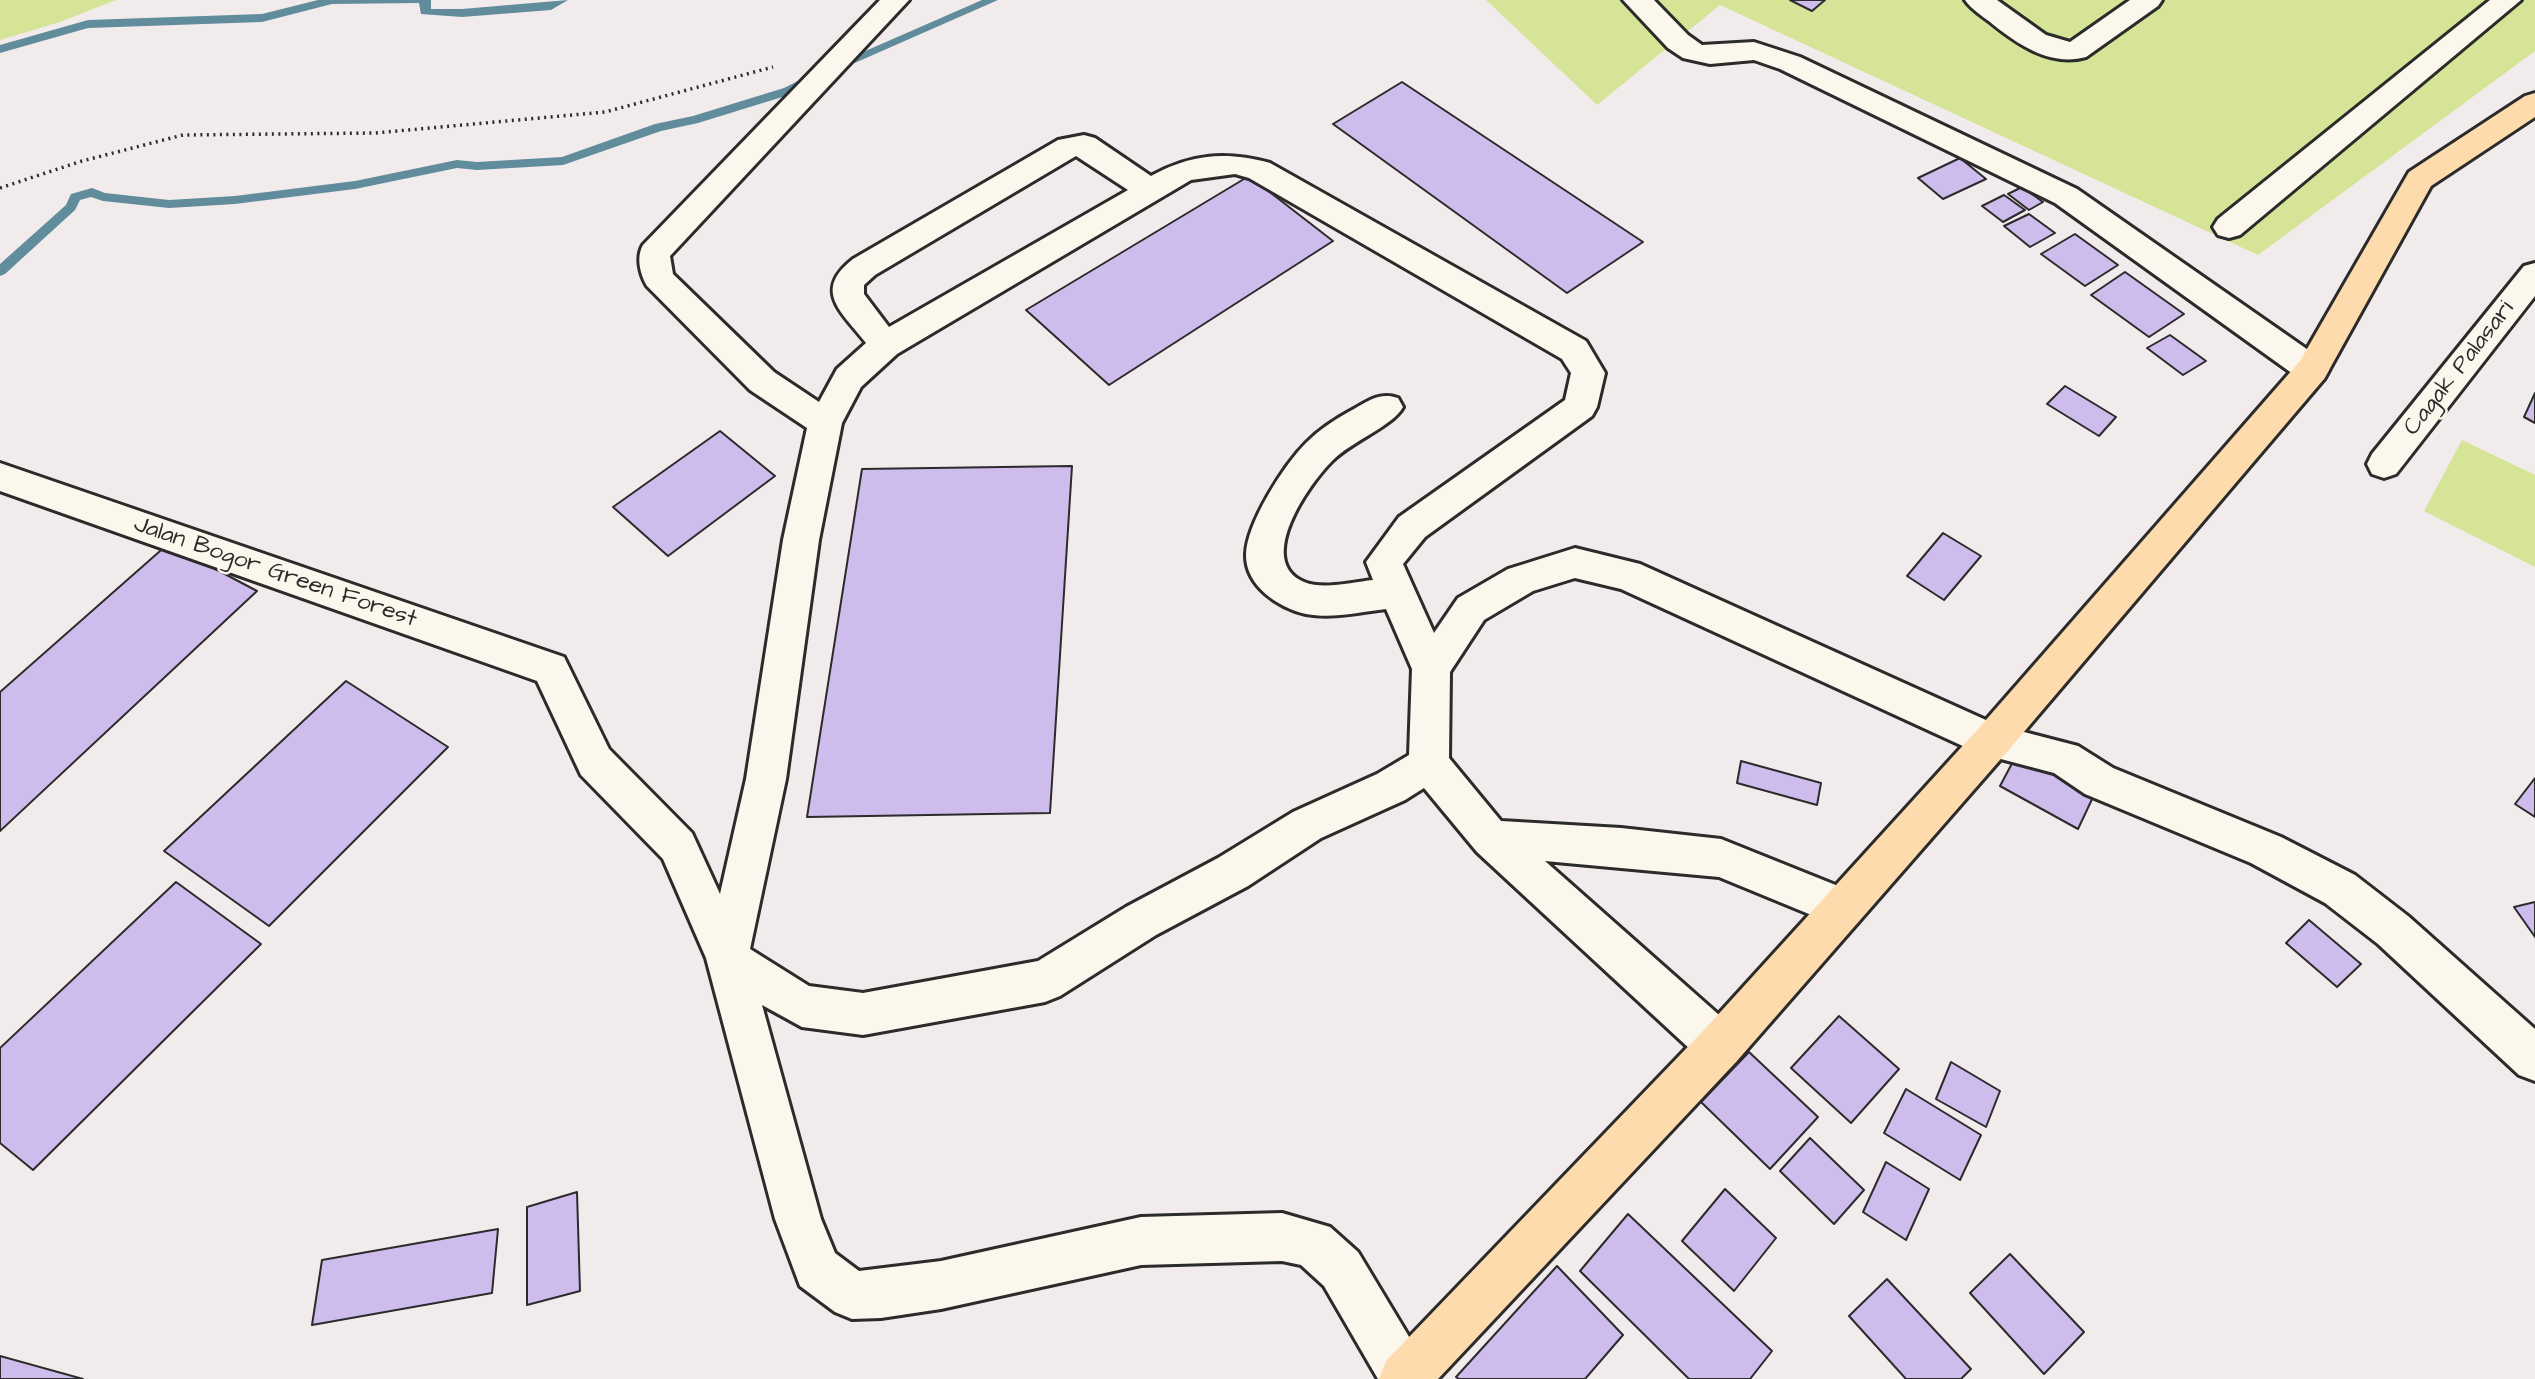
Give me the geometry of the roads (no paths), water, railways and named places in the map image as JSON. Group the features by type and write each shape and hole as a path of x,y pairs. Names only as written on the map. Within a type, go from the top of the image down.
{"main road":[{"path":"1404,1379 1720,1046 1992,741 2312,370 2420,179 2535,103"}],"street":[{"path":"825,423 762,381 658,278 654,253 895,0"},
{"path":"1637,0 1649,8 1685,48 1702,55 1715,56 1754,51 1790,63 2066,196 2312,370"},
{"path":"1979,0 2040,45 2067,52 2076,51 2148,0"},
{"path":"2230,228 2507,0"},
{"path":"885,345 848,297 848,280 864,267 1053,156 1069,147 1084,145 1150,190"},
{"path":"1404,1379 1341,1269 1313,1244 1282,1237 1141,1241 941,1286 881,1294 852,1295 817,1269 798,1219 727,958 766,779 801,540 825,423 849,378 885,345 1184,171 1211,165 1235,164 1259,170 1574,351 1588,373 1580,407 1412,527 1384,562 1432,669 1429,764 1491,839 1720,1046"},
{"name":"Cagak Palasari","path":"2384,464 2535,274"},
{"path":"1386,407 1343,431 1317,454 1268,534 1263,552 1265,563 1278,583 1305,598 1396,592"},
{"name":"Jalan Bogor Green Forest","path":"0,477 551,669 595,762 678,846 727,958"},
{"path":"1432,669 1471,609 1521,580 1574,563 1627,575 1992,741 2064,758 2099,781 2266,850 2340,889 2393,930 2535,1059"},
{"path":"727,958 802,1006 863,1014 1045,981 1141,921 1233,872 1307,825 1391,787 1429,764"},
{"path":"1491,839 1621,847 1721,858 1843,908"}],"waterway":[{"path":"0,49 88,24 262,18 332,1 425,0 425,12 462,13 551,7 562,0"},
{"path":"837,66 992,0"},
{"path":"0,271 71,207 75,197 92,192 103,197 169,204 235,200 355,185 457,164 477,166 563,161 659,127 694,120 788,91 816,76"}]}
